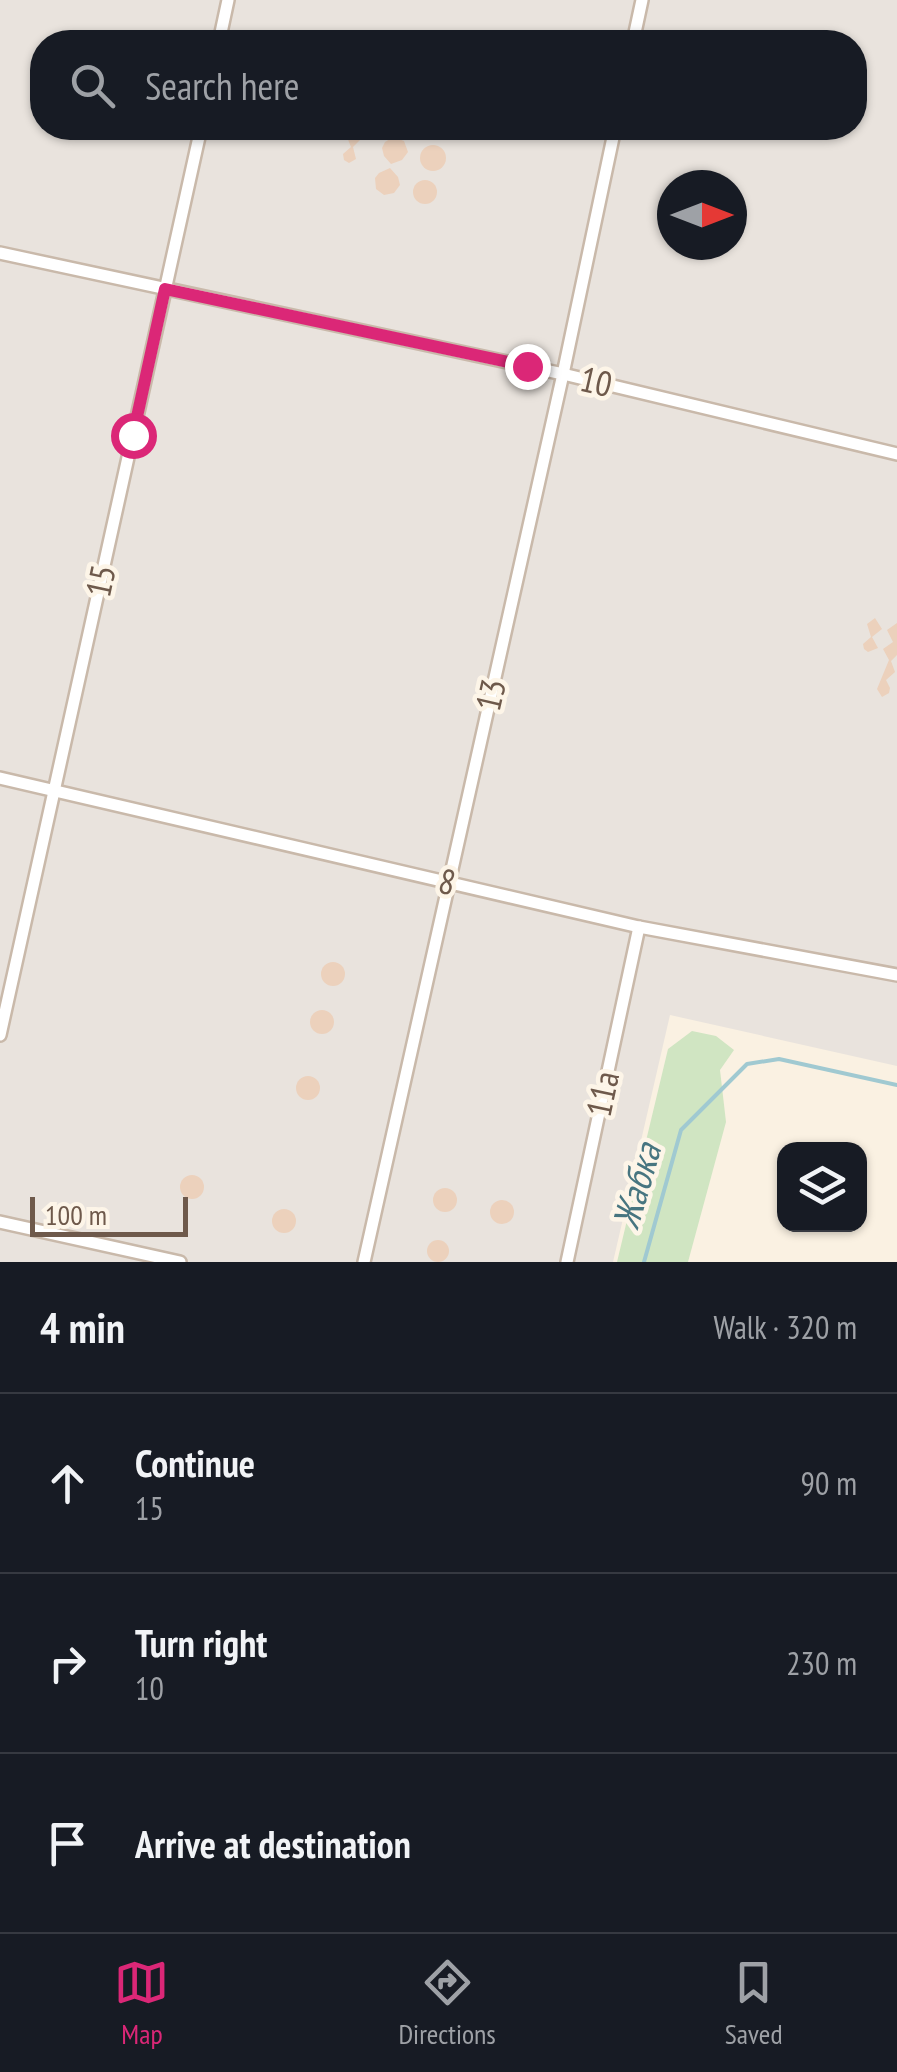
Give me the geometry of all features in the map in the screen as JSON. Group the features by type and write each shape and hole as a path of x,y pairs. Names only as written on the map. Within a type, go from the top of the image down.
{"lane":[{"path":"222,30 228,0"},
{"path":"636,30 642,0"},
{"name":"15","path":"0,1035 197,140"},
{"name":"13","path":"364,1262 612,140"},
{"name":"10","path":"0,254 563,374 897,454"},
{"name":"8","path":"0,778 639,927 897,974"},
{"name":"11a","path":"566,1262 639,927"},
{"path":"0,1222 180,1262"}],"shaded area":[{"path":"0,0 897,0 897,1066 670,1015 613,1262 0,1262"}],"green space":[{"path":"692,1031 716,1036 734,1050 720,1070 726,1122 688,1262 617,1262 668,1049"}],"building":[{"path":"348,140 360,140 353,147 356,159 349,163 343,154 351,147"},
{"path":"404,141 408,152 402,160 391,164 384,156 385,142"},
{"path":"433,145 442,149 446,158 442,167 433,171 424,167 420,158 424,149"},
{"path":"390,168 400,185 394,193 384,195 376,189 375,178"},
{"path":"420,180 430,180 437,192 430,204 420,204 413,197 413,187"},
{"path":"875,618 882,629 872,637 878,648 868,652 863,644 871,637 867,624"},
{"path":"897,623 897,655 891,661 895,672 886,680 889,693 882,697 877,689 889,660 883,649 893,642 887,630"},
{"path":"333,962 345,974 333,986 321,974"},
{"path":"322,1010 334,1022 322,1034 310,1022"},
{"path":"308,1076 320,1088 308,1100 296,1088"},
{"path":"192,1175 204,1187 192,1199 180,1187"},
{"path":"445,1188 457,1200 445,1212 433,1200"},
{"path":"502,1200 514,1212 502,1224 490,1212"},
{"path":"284,1209 296,1221 284,1233 272,1221"},
{"path":"434,1240 442,1240 449,1251 442,1262 434,1262 427,1255 427,1247"}],"waterway":[{"name":"Жабка","path":"644,1262 681,1130 747,1064 779,1059 897,1085"}],"route":[{"path":"133,435 165,289 527,366"}]}
